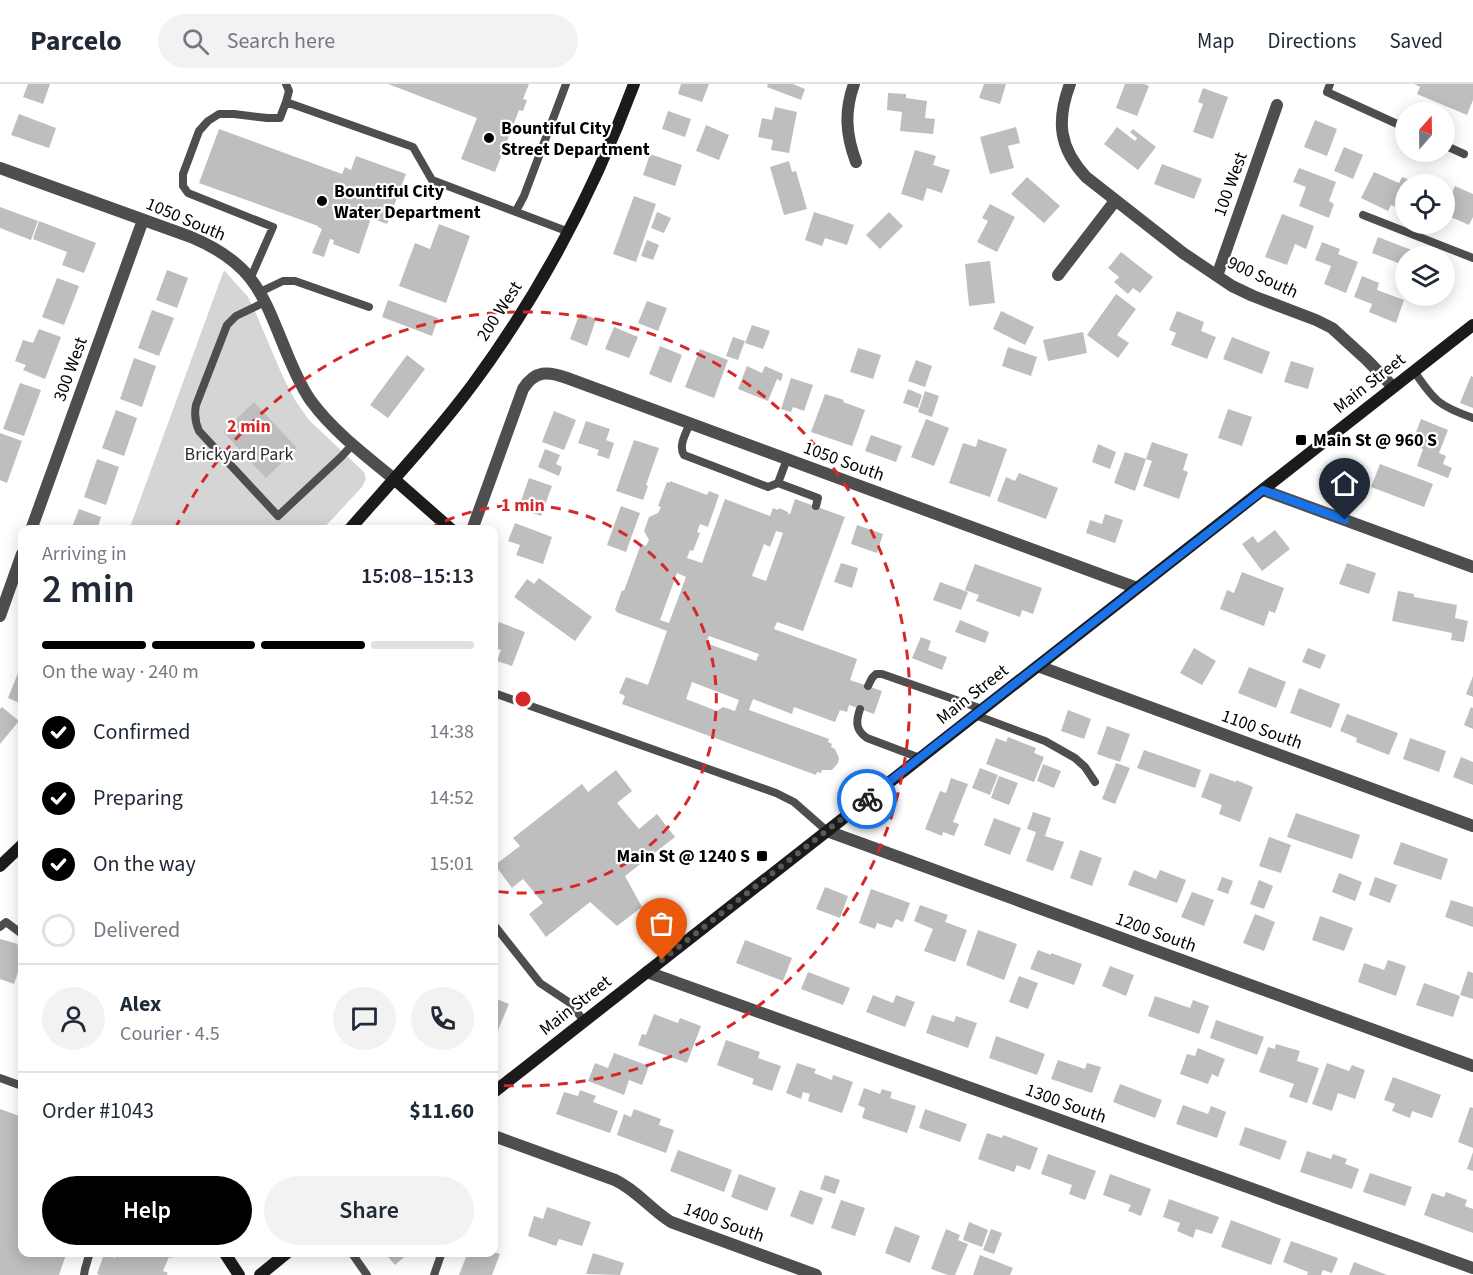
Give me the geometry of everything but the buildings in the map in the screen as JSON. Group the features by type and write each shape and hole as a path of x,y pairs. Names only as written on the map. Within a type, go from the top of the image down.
{"street":[{"name":"200 West","path":"353,525 473,384 534,291 569,232 597,174 634,84"},
{"path":"854,84 848,107 847,124 849,144 856,162"},
{"name":"900 South","path":"1070,84 1064,102 1062,123 1064,143 1072,162 1086,177 1183,253 1232,286 1332,328 1368,360 1393,387"},
{"name":"100 West","path":"1217,276 1277,105"},
{"name":"1050 South","path":"0,168 207,244 238,264 251,278 263,297 302,387 311,400 330,423 394,479"},
{"path":"1058,275 1115,201"},
{"name":"300 West","path":"33,525 143,220"},
{"name":"Main Street","path":"498,1089 1473,325"},
{"name":"1050 South","path":"474,525 523,389 526,383 547,372 1137,588"},
{"path":"394,479 446,525"},
{"path":"1263,490 1473,567"},
{"path":"0,616 18,565"},
{"name":"1100 South","path":"1038,666 1473,826"},
{"name":"1200 South","path":"827,831 1473,1066"},
{"path":"0,866 18,849"},
{"name":"1300 South","path":"647,972 1473,1268"},
{"name":"1400 South","path":"498,1137 615,1180 633,1190 671,1222 816,1275"},
{"path":"227,1257 239,1275"},
{"path":"260,1275 282,1257"}],"lane":[{"path":"251,278 273,227 188,193 183,186 183,174 199,131 208,121 219,114 280,118 289,91 286,84"},
{"path":"516,211 524,196 566,84"},
{"path":"1330,84 1327,92 1395,123"},
{"path":"286,102 413,147 432,180 569,232"},
{"path":"1455,150 1464,154"},
{"path":"1363,215 1473,258"},
{"path":"353,444 278,516 199,431 196,424 196,405 226,325 283,281 295,281 369,307"},
{"path":"1414,371 1438,402 1473,418"},
{"path":"690,423 681,447 684,455 768,487 778,483 818,498 816,506"},
{"path":"778,483 787,459"},
{"path":"868,686 876,674 882,674 978,712 1045,741 1076,758 1095,782"},
{"path":"498,694 776,793 794,802 827,831"},
{"path":"860,709 857,723 861,734 920,758"},
{"path":"0,927 6,922 18,931"},
{"path":"498,930 540,983 570,1003 584,1021"},
{"path":"0,1078 18,1085"},
{"path":"84,1275 89,1257"},
{"path":"354,1257 367,1275"},
{"path":"434,1275 440,1257"}],"green space":[{"name":"Brickyard Park","path":"224,270 248,297 295,400 309,420 364,472 366,479 362,487 327,525 131,525"}],"way so far":[{"path":"662,960 867,799"}],"place":[{"name":"Bountiful City Street Department","path":"489,138"},
{"name":"Bountiful City Water Department","path":"322,201"},
{"name":"Main St @ 960 S","path":"1301,440"},
{"name":"Main St @ 1240 S","path":"762,856"}],"route":[{"path":"867,799 1263,490 1345,520"}]}
